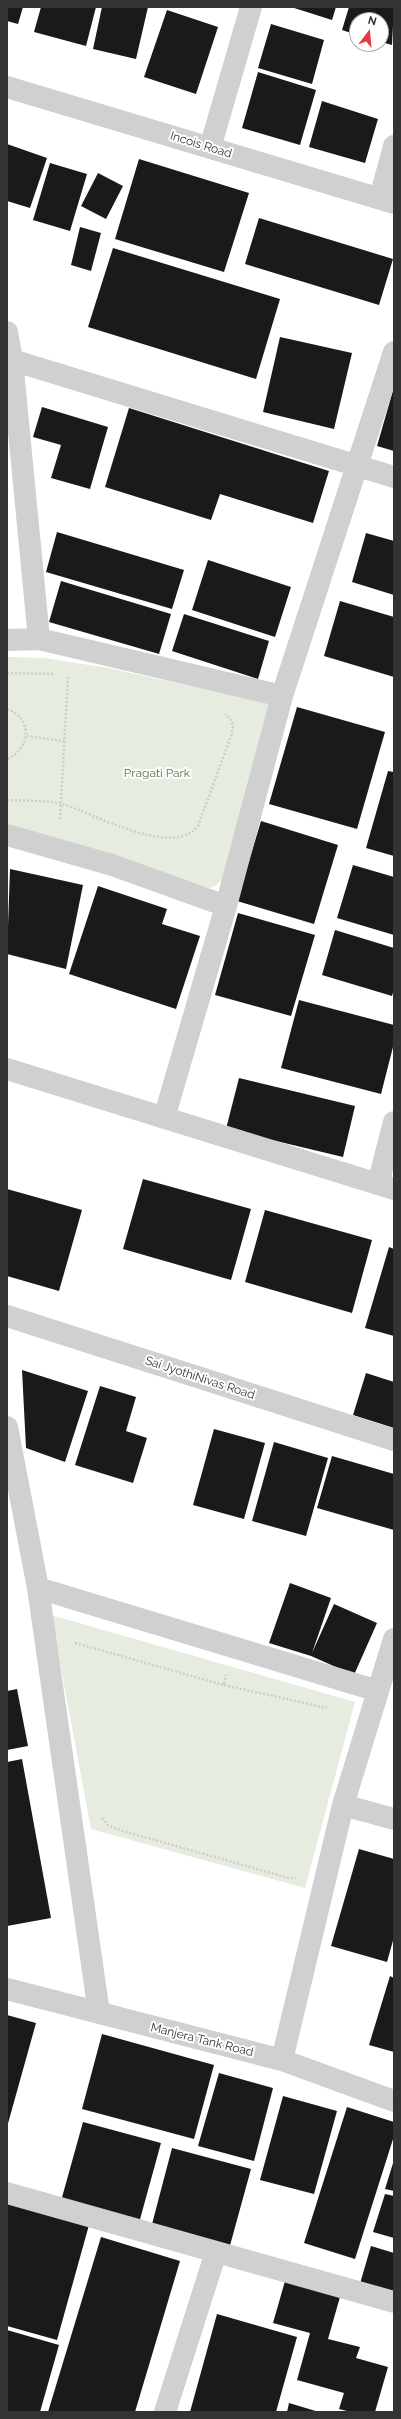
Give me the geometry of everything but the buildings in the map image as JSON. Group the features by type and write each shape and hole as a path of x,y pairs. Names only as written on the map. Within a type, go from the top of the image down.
{"street":[{"path":"210,148 252,7"},
{"name":"Incois Road","path":"7,87 387,201"},
{"path":"387,201 394,146"},
{"path":"7,332 12,360 39,639"},
{"path":"164,1118 226,906 282,696 394,352"},
{"path":"12,360 394,477"},
{"path":"7,640 39,639 282,696"},
{"path":"7,835 112,865 226,906"},
{"path":"7,1070 386,1187 394,1122"},
{"name":"Sai JyothiNivas Road","path":"7,1316 394,1440"},
{"path":"7,1427 38,1588 99,2013"},
{"path":"38,1588 378,1691"},
{"path":"282,2060 343,1804 394,1639"},
{"path":"343,1804 394,1819"},
{"name":"Manjera Tank Road","path":"7,1989 282,2060 394,2102"},
{"path":"7,2193 394,2302"},
{"path":"165,2412 216,2252"}],"path":[{"path":"7,673 68,674 76,676"},
{"path":"61,804 68,674"},
{"path":"7,708 18,715 23,721 27,736 21,750 7,760"},
{"path":"7,800 61,804 122,828 162,838 188,836 198,826 231,736 234,725 231,719 223,713"},
{"path":"27,736 64,741"},
{"path":"71,1646 74,1642 224,1685 332,1709"},
{"path":"224,1685 233,1647"},
{"path":"102,1816 103,1821 116,1829 289,1878 301,1876"}],"green space":[{"name":"Pragati Park","path":"7,657 45,658 108,668 269,703 226,876 215,886 207,889 7,828"},
{"path":"51,1615 355,1702 305,1888 91,1829"}]}
